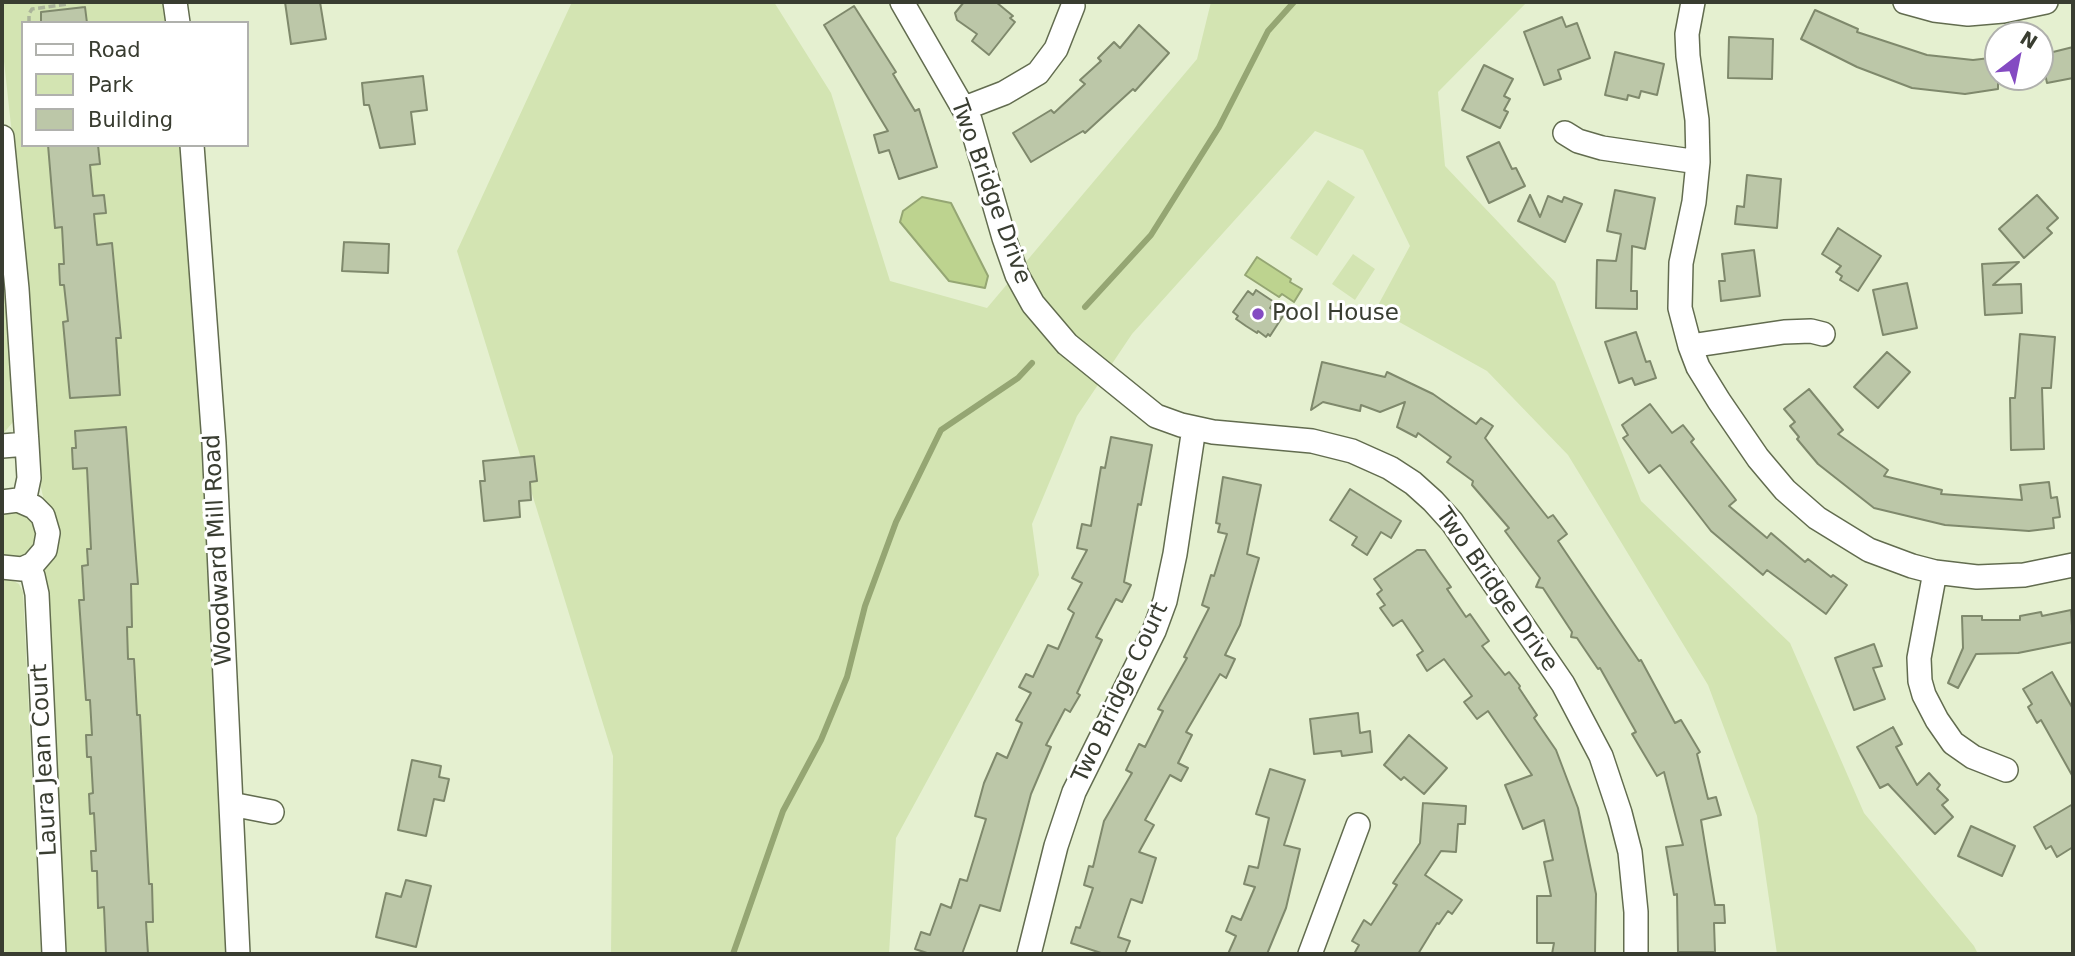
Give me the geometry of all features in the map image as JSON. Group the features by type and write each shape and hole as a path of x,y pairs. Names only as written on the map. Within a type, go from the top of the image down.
{"street":[{"path":"175,2 178,21"},
{"name":"Two Bridge Drive","path":"902,2 965,108 1012,262 1032,304 1067,344 1156,416 1194,428 1312,441 1352,451 1401,475 1443,511 1563,684 1601,756 1615,794 1630,852 1636,912 1636,954"},
{"path":"1693,2 1687,34 1697,120 1698,162 1694,202 1680,279 1681,308 1690,346 1708,384 1758,458 1801,505 1834,530 1869,550 1889,559 1935,572 2001,577 2073,565"},
{"path":"1905,2 1934,10 1968,14 2003,11 2046,2"},
{"path":"965,108 1004,93 1038,72 1056,49 1073,6"},
{"path":"1565,133 1578,141 1602,148 1698,162"},
{"path":"2,137 17,289 29,478 13,502 34,507 43,516 48,533 45,550 38,560 28,567 2,568"},
{"name":"Woodward Mill Road","path":"192,147 213,430 239,954"},
{"path":"1690,346 1784,332 1811,331 1823,334"},
{"name":"Two Bridge Court","path":"1028,954 1056,846 1074,792 1154,631 1166,601 1194,428"},
{"path":"2,446 27,444"},
{"name":"Laura Jean Court","path":"28,567 37,594 54,954"},
{"path":"1935,572 1919,658 1924,695 1953,743 1973,757 2006,770"},
{"path":"232,804 272,812"},
{"path":"1310,954 1358,825"}],"path":[{"path":"29,21 32,9 68,4"}],"green space":[{"path":"2,2 165,2 168,21 21,21 21,147 182,147 204,422 229,954 63,954 45,573 45,506 40,483 21,217 2,43"},
{"path":"572,2 774,2 831,93 890,281 987,308 1197,59 1211,2 1527,2 1438,92 1445,166 1555,282 1641,501 1790,643 1864,813 1978,954 1777,954 1757,816 1708,685 1568,455 1487,371 1376,309 1410,246 1363,150 1315,131 1132,334 1077,416 1032,524 1039,575 896,838 889,954 611,954 613,756 457,251"},
{"path":"1328,180 1355,197 1317,256 1290,238"},
{"path":"2,253 14,411 13,422 2,435"},
{"path":"1353,254 1375,269 1355,300 1332,284"},
{"path":"23,509 41,532 29,558 2,559 2,511"},
{"path":"2,575 19,584 23,592 41,954 2,954"}],"shaded area":[{"path":"922,197 951,203 988,276 985,288 949,281 900,222 903,211"},
{"path":"1257,257 1302,289 1294,302 1282,294 1279,297 1245,275"}],"building":[{"path":"285,2 320,2 326,39 291,44"},
{"path":"964,2 996,2 1013,16 1010,18 1015,22 989,55 972,41 977,34 957,20 955,13"},
{"path":"854,6 896,72 893,74 915,111 919,109 937,167 899,179 889,150 879,153 874,135 888,131 824,25"},
{"path":"85,7 87,21 41,21 41,12"},
{"path":"1815,10 1858,29 1857,32 1927,55 1984,59 1985,91 1965,94 1912,88 1857,67 1801,39"},
{"path":"1562,17 1566,27 1577,23 1590,58 1558,70 1561,79 1544,85 1524,32"},
{"path":"1139,25 1169,53 1135,91 1133,89 1085,133 1083,131 1031,162 1013,133 1051,110 1054,113 1085,84 1080,80 1101,61 1098,58 1114,42 1120,48"},
{"path":"1729,37 1773,39 1772,79 1728,78"},
{"path":"2073,47 2073,78 2054,82 2054,52"},
{"path":"1615,52 1664,64 1657,95 1641,91 1639,98 1628,95 1627,100 1605,95"},
{"path":"1484,65 1513,79 1504,96 1510,99 1504,110 1508,112 1500,128 1462,110"},
{"path":"423,76 427,110 411,112 415,144 380,148 369,105 364,105 362,83"},
{"path":"1499,142 1512,169 1516,168 1525,186 1489,203 1467,157"},
{"path":"48,147 98,147 100,164 90,165 93,196 104,195 106,213 94,214 97,245 112,243 121,338 116,338 120,395 70,398 63,322 68,321 64,285 60,285 59,264 64,264 62,227 55,228"},
{"path":"1747,175 1781,179 1777,228 1735,224 1737,206 1744,207"},
{"path":"1615,190 1655,198 1645,249 1632,246 1631,291 1637,291 1637,309 1596,308 1597,260 1616,261 1621,234 1607,231"},
{"path":"1530,195 1540,217 1548,196 1562,202 1564,197 1582,204 1565,242 1518,221"},
{"path":"2037,195 2058,218 2047,228 2052,233 2024,258 1999,229"},
{"path":"1838,228 1881,256 1858,291 1840,280 1842,276 1836,272 1841,266 1822,254"},
{"path":"344,242 389,244 388,273 342,271"},
{"path":"1754,250 1760,296 1721,301 1719,281 1725,281 1722,254"},
{"path":"2019,262 1993,285 2021,284 2022,313 1985,315 1982,264"},
{"path":"1907,283 1917,328 1883,335 1873,290"},
{"name":"Pool House","path":"1256,290 1274,302 1270,308 1283,316 1270,336 1268,334 1266,337 1246,326 1236,319 1238,316 1233,312 1248,291 1253,295"},
{"path":"1636,332 1646,362 1650,361 1656,378 1635,385 1632,378 1619,383 1605,342"},
{"path":"2020,334 2055,337 2051,388 2042,388 2044,449 2011,450 2010,398 2015,398"},
{"path":"1887,352 1910,372 1878,408 1854,387"},
{"path":"1322,362 1385,377 1387,372 1433,394 1476,424 1481,418 1493,426 1485,438 1548,518 1553,515 1567,534 1558,541 1639,661 1641,660 1675,723 1681,720 1700,752 1697,754 1708,799 1716,797 1721,815 1701,820 1715,905 1724,905 1725,923 1714,923 1715,952 1678,952 1677,894 1674,895 1666,847 1683,845 1664,772 1657,776 1632,734 1636,732 1600,668 1598,669 1577,638 1571,637 1572,632 1543,588 1536,587 1540,578 1505,531 1509,528 1472,485 1473,481 1447,462 1451,457 1418,433 1416,437 1397,427 1405,402 1380,412 1361,405 1360,411 1323,402 1311,410"},
{"path":"1809,389 1843,430 1838,434 1888,470 1884,476 1942,490 1941,494 2022,500 2020,485 2049,482 2051,498 2057,497 2060,517 2053,518 2054,528 2029,531 1945,525 1874,508 1818,464 1797,439 1799,437 1790,426 1795,422 1784,409"},
{"path":"1650,404 1672,433 1683,425 1694,439 1691,442 1736,500 1729,506 1767,538 1771,533 1805,562 1808,559 1831,577 1833,575 1847,585 1826,614 1767,570 1763,575 1711,531 1660,465 1649,473 1623,438 1628,435 1622,425"},
{"path":"126,427 138,584 131,584 132,627 127,627 128,659 134,659 137,715 140,715 149,884 152,884 153,922 146,922 148,954 106,954 104,907 98,908 97,871 92,871 91,851 96,851 94,813 90,814 89,794 93,793 91,757 87,757 86,735 92,735 90,700 86,700 79,600 84,600 82,566 88,565 87,549 91,549 87,468 73,469 72,448 76,448 75,431"},
{"path":"1111,437 1152,445 1124,582 1131,585 1122,602 1116,599 1096,637 1102,640 1077,693 1080,695 1070,712 1065,709 1046,745 1051,747 1031,794 1000,911 980,905 962,954 930,954 915,949 921,932 930,935 941,904 951,908 960,879 967,881 986,819 975,816 984,783 997,753 1007,758 1022,723 1016,720 1031,693 1019,687 1026,674 1033,677 1048,645 1058,649 1074,613 1068,609 1082,583 1072,578 1087,550 1077,548 1082,524 1091,526 1101,467 1105,468"},
{"path":"534,456 537,481 530,482 531,500 519,501 520,517 484,521 480,481 485,481 483,461"},
{"path":"1223,477 1261,485 1247,554 1259,558 1240,625 1225,655 1235,659 1226,678 1220,674 1186,732 1192,735 1178,763 1188,768 1181,781 1170,775 1145,820 1154,825 1139,852 1156,858 1142,903 1131,899 1118,937 1130,941 1125,954 1104,954 1071,943 1076,927 1080,928 1093,888 1084,885 1089,866 1093,867 1104,821 1132,773 1126,770 1139,744 1145,747 1163,711 1158,709 1187,658 1184,657 1209,608 1202,605 1227,534 1218,532 1220,524 1216,523"},
{"path":"1350,489 1401,521 1391,538 1381,532 1367,555 1352,545 1357,537 1330,520"},
{"path":"1417,550 1425,550 1451,587 1447,589 1466,617 1470,614 1489,641 1482,646 1505,675 1509,672 1520,686 1537,715 1534,718 1556,750 1578,808 1596,894 1595,954 1552,954 1554,943 1537,943 1537,896 1551,896 1544,862 1553,860 1544,820 1523,829 1505,785 1532,775 1488,711 1477,719 1464,702 1472,696 1444,659 1427,671 1417,655 1423,651 1402,620 1393,626 1380,608 1385,605 1377,594 1382,590 1374,579"},
{"path":"2071,610 2073,642 2018,653 1976,654 1958,688 1948,683 1963,648 1962,616 1982,616 1982,620 2020,620 2020,616 2041,612 2042,616"},
{"path":"1874,644 1882,666 1873,668 1885,699 1854,710 1835,658"},
{"path":"2052,672 2073,709 2073,777 2041,720 2037,723 2028,707 2032,704 2023,689"},
{"path":"1358,713 1360,733 1370,731 1372,752 1342,756 1341,751 1314,754 1310,719"},
{"path":"1893,727 1902,744 1896,747 1917,785 1929,773 1940,785 1937,789 1948,800 1942,805 1953,817 1935,834 1888,784 1880,788 1857,747"},
{"path":"1409,735 1447,768 1424,794 1404,777 1401,780 1384,765"},
{"path":"412,760 441,766 439,777 449,779 444,801 434,799 426,836 398,830"},
{"path":"1270,769 1305,780 1284,845 1300,849 1286,908 1267,954 1228,954 1236,936 1226,931 1232,916 1241,920 1255,887 1244,884 1249,866 1258,868 1269,818 1256,814"},
{"path":"1423,803 1466,806 1465,824 1458,824 1456,852 1441,851 1425,875 1462,900 1452,914 1448,911 1439,924 1437,923 1418,954 1354,954 1359,945 1352,941 1364,920 1371,925 1397,885 1393,883 1420,843"},
{"path":"2073,804 2073,847 2057,857 2051,846 2046,849 2034,827"},
{"path":"1971,826 2015,846 2002,876 1958,856"},
{"path":"406,880 431,886 416,947 376,937 386,893 401,897"}],"waterway":[{"path":"1085,307 1151,235 1219,127 1268,31 1294,2"},
{"path":"733,954 783,811 821,740 847,677 865,606 896,522 941,430 1018,378 1032,363"}],"place":[{"name":"Pool House","path":"1258,314"}]}
